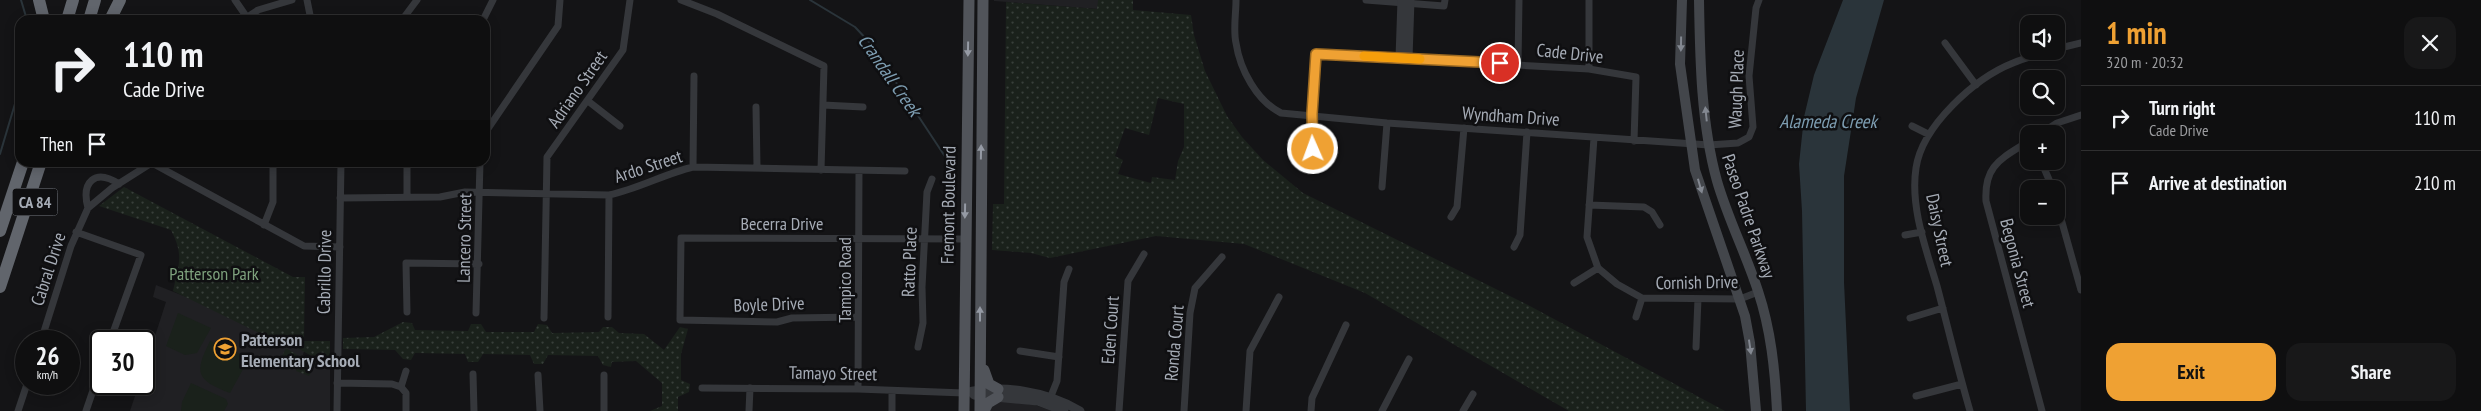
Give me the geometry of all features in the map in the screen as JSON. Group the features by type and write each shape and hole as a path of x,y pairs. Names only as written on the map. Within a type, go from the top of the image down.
{"highway":[{"path":"39,0 43,15"},
{"path":"68,15 73,0"},
{"path":"90,15 95,0"},
{"path":"112,15 120,0"},
{"path":"0,231 14,192 20,167"},
{"path":"0,286 40,167"},
{"name":"CA 84","path":"16,238 26,229 47,167"}],"main road":[{"name":"Fremont Boulevard","path":"964,411 969,0"},
{"name":"Fremont Boulevard","path":"980,411 983,0"},
{"name":"Paseo Padre Parkway","path":"1682,0 1680,64 1691,144 1702,194 1740,299 1750,343 1756,411"},
{"name":"Paseo Padre Parkway","path":"1699,0 1700,56 1709,145 1718,182 1758,292 1770,332 1777,411"},
{"path":"980,353 987,380 998,393 988,403 984,411"}],"street":[{"path":"235,0 242,15"},
{"path":"249,15 258,10 292,0"},
{"path":"307,0 310,15"},
{"path":"486,15 492,6 493,0"},
{"path":"490,127 558,26 560,0"},
{"name":"Adriano Street","path":"544,318 547,157 623,50 630,0"},
{"path":"680,0 717,14 824,66 820,170"},
{"name":"Wyndham Drive","path":"1236,0 1235,42 1239,56 1260,98 1270,108 1281,113 1312,114 1387,123 1709,145"},
{"path":"1366,0 1444,6 1445,0"},
{"path":"1518,64 1519,0"},
{"path":"1588,69 1589,0"},
{"name":"Waugh Place","path":"1709,145 1738,143 1750,137 1754,127 1750,76 1756,8 1759,0"},
{"path":"405,15 414,1"},
{"path":"1404,58 1406,2"},
{"path":"1945,43 1976,85"},
{"path":"2065,47 2081,43"},
{"name":"Cade Drive","path":"1312,114 1316,54 1588,69 1636,77 1634,141"},
{"name":"Daisy Street","path":"1970,411 1922,232 1915,200 1916,167 1928,134 1956,103 1976,85 2012,64 2023,60"},
{"path":"693,167 694,76"},
{"path":"588,101 620,126"},
{"path":"823,104 863,107"},
{"path":"756,107 757,167"},
{"path":"1312,114 1313,149"},
{"path":"2054,125 2081,115"},
{"path":"1382,187 1387,123"},
{"path":"1912,126 1928,134"},
{"path":"1452,216 1457,207 1464,128"},
{"path":"1514,247 1520,235 1527,132"},
{"path":"1574,283 1598,268 1587,237 1594,138"},
{"name":"Begonia Street","path":"2020,148 1992,167 1985,186 1986,201 2042,411"},
{"name":"Cabral Drive","path":"45,330 76,232 88,208 119,184 147,167"},
{"path":"160,167 304,246 340,247"},
{"path":"264,225 273,202 273,167"},
{"name":"Cabrillo Drive","path":"337,411 341,167"},
{"path":"407,167 407,197"},
{"name":"Lancero Street","path":"476,313 479,264 480,167"},
{"name":"Ardo Street","path":"340,198 440,197 465,192 609,195 630,191 673,172 693,167 905,171"},
{"name":"Tampico Road","path":"858,389 859,171"},
{"name":"Cabral Drive","path":"88,208 85,197 86,187 91,181 99,176 109,177 119,184"},
{"name":"Ratto Place","path":"918,347 923,323 922,287 927,192 932,179"},
{"path":"608,317 609,195"},
{"path":"1589,205 1644,206 1652,212 1660,225"},
{"path":"2063,225 2081,290"},
{"path":"76,232 141,255 114,330"},
{"path":"1905,235 1922,232"},
{"name":"Becerra Drive","path":"680,320 681,238 965,239"},
{"name":"Eden Court","path":"1119,411 1128,281 1144,254"},
{"name":"Ronda Court","path":"1184,411 1190,312 1195,288 1222,257"},
{"path":"407,312 406,263 479,264"},
{"name":"Cornish Drive","path":"1598,268 1617,284 1642,298 1740,299 1758,292"},
{"path":"1049,401 1057,380 1064,282 1069,269"},
{"path":"1246,411 1250,351 1279,297"},
{"path":"1636,317 1642,298"},
{"path":"1696,347 1698,299"},
{"path":"1910,318 1942,308"},
{"name":"Boyle Drive","path":"680,320 777,322 792,318 858,317"},
{"path":"1311,411 1312,398 1346,325"},
{"path":"1020,351 1059,357"},
{"path":"1382,411 1409,359"},
{"path":"401,387 406,371"},
{"path":"473,374 474,411"},
{"path":"538,375 540,411"},
{"path":"604,375 604,411"},
{"path":"337,383 392,384 401,387 406,393 406,411"},
{"path":"1916,396 1962,384"},
{"name":"Tamayo Street","path":"702,388 858,389 1034,394 1080,411"},
{"path":"749,411 750,388"},
{"path":"892,391 892,411"},
{"path":"1462,411 1473,394"},
{"path":"19,411 24,395"},
{"path":"86,411 91,395"},
{"name":"Tamayo Street","path":"1049,401 1064,411"}],"shaded area":[{"path":"1098,0 1098,9 994,1"},
{"name":"Patterson Elementary School","path":"156,285 194,300 286,346 288,343 304,351 303,355 330,369 330,411 130,411 135,395 155,395 155,336 166,302 153,297"},
{"path":"1001,401 1035,405 1052,411 990,411 992,407"}],"green space":[{"path":"1098,0 1133,0 1133,10 1191,15 1194,35 1205,71 1227,116 1242,137 1263,160 1303,193 1528,305 1725,411 1569,411 1365,293 1244,244 1156,236 1050,258 1031,253 992,250 993,204 1004,204 1006,2 1097,9","holes":["1158,98 1184,104 1184,147 1178,161 1175,180 1152,177 1151,183 1118,174 1123,160 1115,156 1125,128 1149,135"]},
{"name":"Patterson Park","path":"124,187 293,277 305,277 304,341 330,341 330,366 288,343 286,346 173,291 179,253 171,230 99,206"},
{"path":"178,313 211,328 197,353 185,355 166,346"},
{"path":"403,322 412,323 415,330 468,331 471,324 481,324 486,332 534,332 538,324 547,325 552,333 599,332 603,327 612,327 619,333 644,334 664,350 680,327 688,329 681,354 681,380 690,384 689,392 678,397 678,411 650,411 662,406 662,383 636,361 612,362 611,367 603,365 598,356 548,355 543,364 534,364 530,355 483,354 478,362 468,362 465,354 415,353 411,360 403,359 395,350 343,349 343,338 374,337"},
{"path":"210,341 245,356 247,362 230,393 210,384 201,374 200,368"},
{"path":"286,348 297,355 290,368 278,364"},
{"path":"302,355 316,362 309,376 296,371"},
{"path":"191,383 226,399 228,404 224,411 181,411 182,402"}],"water":[{"name":"Alameda Creek","path":"1843,0 1884,0 1856,98 1844,176 1844,282 1850,411 1806,411 1802,211 1799,164 1804,117 1814,75"}],"waterway":[{"path":"21,0 26,15"},
{"name":"Crandall Creek","path":"810,0 855,27 870,43 946,158 955,166"},
{"path":"0,154 15,104"}],"slow traffic":[{"path":"1364,56 1420,59"}],"place":[{"name":"Patterson Elementary School","path":"225,349"}],"route":[{"path":"1313,149 1312,114 1316,54 1500,63"}]}
